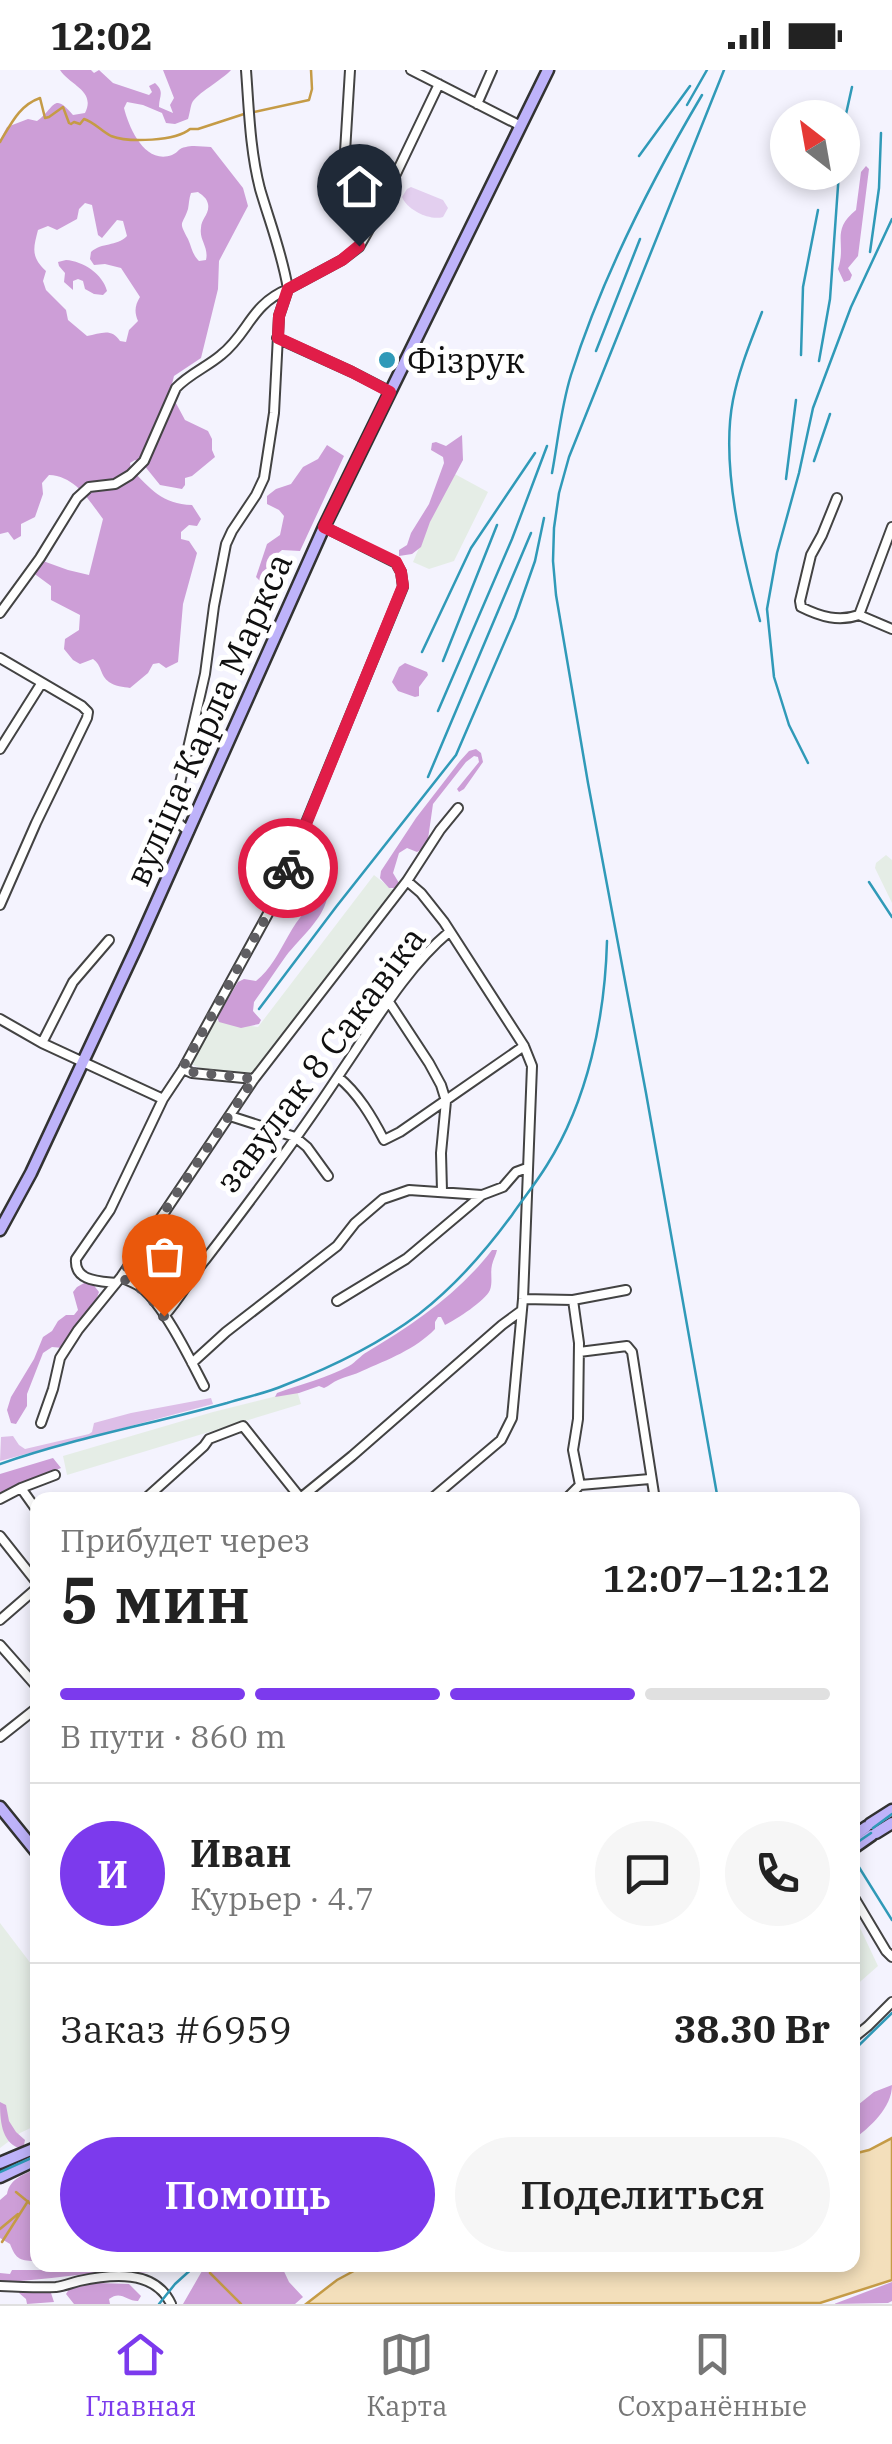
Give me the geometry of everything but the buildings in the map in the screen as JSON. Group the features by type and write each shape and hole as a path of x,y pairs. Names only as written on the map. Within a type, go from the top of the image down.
{"main road":[{"name":"вуліца Карла Маркса","path":"0,1230 83,1062 324,527 548,70"},
{"path":"0,1807 30,1835"},
{"path":"860,1841 892,1810"},
{"path":"860,1835 892,1823"},
{"path":"0,2163 30,2150"},
{"path":"0,2177 30,2163"}],"street":[{"path":"189,831 174,817 175,805 205,674 226,544 264,478 274,413 279,316 288,289 254,162 246,70"},
{"path":"350,70 342,202 349,211 372,224"},
{"path":"477,104 492,70"},
{"path":"417,71 521,126"},
{"path":"0,613 77,498 89,487 115,484 144,461 176,388 225,353 261,305 352,254 359,246 438,84"},
{"path":"278,338 390,392"},
{"path":"836,498 811,555 801,608 844,620 859,614 892,527"},
{"path":"204,1386 146,1292 118,1280 94,1281 75,1268 76,1258 110,1210 162,1099 270,910 403,586 396,562 324,527"},
{"path":"859,614 892,630"},
{"path":"0,658 88,712 0,905"},
{"path":"0,749 41,684"},
{"path":"41,1423 60,1358 118,1280 254,1079 407,882 458,808"},
{"path":"407,882 432,905 524,1046 532,1066 522,1299 512,1418 502,1440 440,1492"},
{"name":"завулак 8 Сакавіка","path":"164,1316 390,1002 432,946 450,932"},
{"path":"42,1043 73,982 110,940"},
{"path":"390,1002 441,1084 446,1101 442,1191"},
{"path":"0,1020 162,1099"},
{"path":"338,1077 374,1120 384,1140 524,1046"},
{"path":"182,1069 254,1079"},
{"path":"230,1116 295,1137 308,1147 328,1176"},
{"path":"337,1301 406,1259 482,1195 502,1187 516,1172 527,1168"},
{"path":"192,1363 337,1246 355,1223 384,1200 409,1190 482,1195"},
{"path":"522,1299 572,1300 626,1290"},
{"path":"572,1300 579,1352 578,1419 573,1450 576,1492 650,1479"},
{"path":"308,1492 521,1311"},
{"path":"579,1352 627,1346 632,1352 653,1492"},
{"path":"153,1492 209,1438 243,1426 295,1492"},
{"path":"0,1499 55,1475"},
{"path":"20,1488 30,1501"},
{"path":"0,1536 30,1575"},
{"path":"0,1620 30,1592"},
{"path":"0,1645 30,1679"},
{"path":"0,1737 30,1713"},
{"path":"860,1907 892,1956"},
{"path":"860,2032 892,2002"},
{"path":"0,2286 60,2287 104,2277 132,2276 163,2290 171,2304"}],"shaded area":[{"path":"60,70 99,70 113,83 149,95 149,86 155,83 161,92 159,107 173,113 170,105 174,98 163,70 231,70 194,99 188,119 175,124 166,123 162,113 143,105 127,102 124,108 134,134 154,155 172,155 189,146 211,147 243,188 248,206 219,261 218,289 201,358 174,376 170,392 185,420 208,431 215,457 185,478 182,489 160,485 143,464 135,460 130,463 131,469 158,494 192,505 201,519 197,526 189,525 181,532 181,539 189,541 197,553 183,604 178,662 166,668 153,664 130,688 109,682 93,659 80,664 73,660 64,649 65,639 79,630 80,615 51,600 51,586 32,572 43,561 89,575 103,519 86,497 66,479 49,475 42,483 43,494 35,517 21,524 21,536 14,540 8,532 0,534 0,140 7,127 28,119 37,121 54,104 61,104 73,115 85,113 85,94","holes":["198,192 207,200 208,208 201,225 206,260 199,261 182,226 191,193","85,203 92,205 102,238 117,220 123,221 127,236 95,249 90,259 94,265 121,268 140,297 138,321 129,330 126,342 109,333 87,336 68,320 66,310 46,290 43,281 46,271 34,248 38,230 48,226 57,230 77,219"]},
{"path":"866,166 869,169 858,256 848,268 850,280 844,282 838,269 841,231 856,210 861,172"},
{"path":"411,187 443,200 448,208 443,217 426,216 409,206 402,197"},
{"path":"66,260 91,270 107,291 94,294 78,279 73,281 73,290 64,282 65,273 58,262"},
{"path":"462,435 463,460 421,547 412,554 399,556 429,504 444,463 443,457 431,450 432,443 446,446"},
{"path":"327,445 344,456 300,551 282,550 260,581 256,577 267,544 280,535 284,516 267,504 267,496 291,484"},
{"path":"451,472 488,492 454,561 429,569 413,562"},
{"path":"405,663 427,672 419,696 398,691 392,682"},
{"path":"476,749 483,762 459,792 457,789 479,762 478,757 466,762 433,804 427,846 417,852 407,848 399,853 393,873 399,883 389,888 380,878 381,871 460,761"},
{"path":"886,855 892,860 892,903 875,868"},
{"path":"374,875 394,891 252,1076 188,1063 212,1020 258,1027"},
{"path":"327,898 316,921 254,1002 259,1024 241,1028 219,1022 217,1017 238,982 256,981 266,972 304,913"},
{"path":"492,1250 497,1250 490,1290 463,1314 445,1325 438,1317 435,1329 410,1348 324,1388 275,1397 351,1364 402,1330 435,1307"},
{"path":"86,1282 99,1292 95,1303 63,1348 52,1347 43,1353 27,1394 27,1406 16,1424 11,1423 7,1410 11,1397 43,1337 58,1321 78,1310 73,1292"},
{"path":"297,1391 301,1404 67,1475 63,1456"},
{"path":"211,1398 213,1404 0,1461 1,1437 13,1436 25,1449 89,1434 94,1423"},
{"path":"53,1458 61,1468 0,1493 0,1474"},
{"path":"0,1923 30,1962 30,2128 0,2148"},
{"path":"860,1928 878,1966 860,1982"},
{"path":"892,2085 884,2109 860,2134 860,2103"},
{"path":"0,2102 6,2105 9,2121 25,2140 19,2148 5,2135"},
{"path":"892,2138 892,2280 820,2303 306,2304 352,2272 860,2272 860,2152"},
{"path":"30,2172 30,2261 17,2256 10,2244 0,2238 0,2200"},
{"path":"12,2270 148,2272 0,2282 0,2273 10,2274"},
{"path":"201,2272 284,2272 303,2297 295,2304 183,2304"},
{"path":"892,2282 892,2301 888,2303 834,2304"},
{"path":"129,2284 141,2296 138,2301 117,2296 109,2299 110,2304 74,2304 66,2294 71,2286"},
{"path":"20,2290 51,2293 54,2302 27,2304"}],"waterway":[{"path":"254,112 309,100 311,70"},
{"path":"0,142 22,110 40,98 45,118 63,107 69,123 80,124 84,119 111,136 129,140 174,136 244,114"},
{"path":"16,2192 30,2203"},
{"path":"2,2242 28,2201"},
{"path":"0,2229 18,2214"},
{"path":"210,2273 241,2304"}],"tram line":[{"path":"873,1828 892,1814"},
{"path":"860,1841 871,1833"},
{"path":"0,2172 30,2159"}],"railway":[{"path":"687,105 707,70"},
{"path":"717,1492 588,783 553,561 559,493 569,457 724,70"},
{"path":"639,156 690,86"},
{"path":"849,100 852,87"},
{"path":"552,473 568,387 597,302 646,196 702,95"},
{"path":"870,252 879,188 881,133"},
{"path":"819,361 830,299 838,190"},
{"path":"801,355 803,287 818,210"},
{"path":"808,763 789,725 774,677 767,609 813,408 851,307 892,219"},
{"path":"596,351 640,239"},
{"path":"760,621 735,511 729,453 736,389 762,312"},
{"path":"786,479 796,400"},
{"path":"814,461 830,414"},
{"path":"438,711 512,539 547,446"},
{"path":"422,652 471,548 535,453"},
{"path":"259,1009 456,755 515,618 535,561 544,518"},
{"path":"443,661 497,525"},
{"path":"428,777 531,533"},
{"path":"869,882 892,917"},
{"path":"0,1464 278,1388 371,1345 432,1303 491,1242 561,1140 592,1057 603,999 607,941"},
{"path":"860,1869 892,1920"},
{"path":"860,2044 892,2013"},
{"path":"159,2304 188,2272"}],"way so far":[{"path":"164,1316 146,1292 120,1277 254,1079 182,1069 270,910 288,868"}],"place":[{"name":"Фізрук","path":"387,360"}],"route":[{"path":"288,868 403,586 396,562 324,527 390,392 278,338 279,316 288,289 352,254 359,246"}]}
